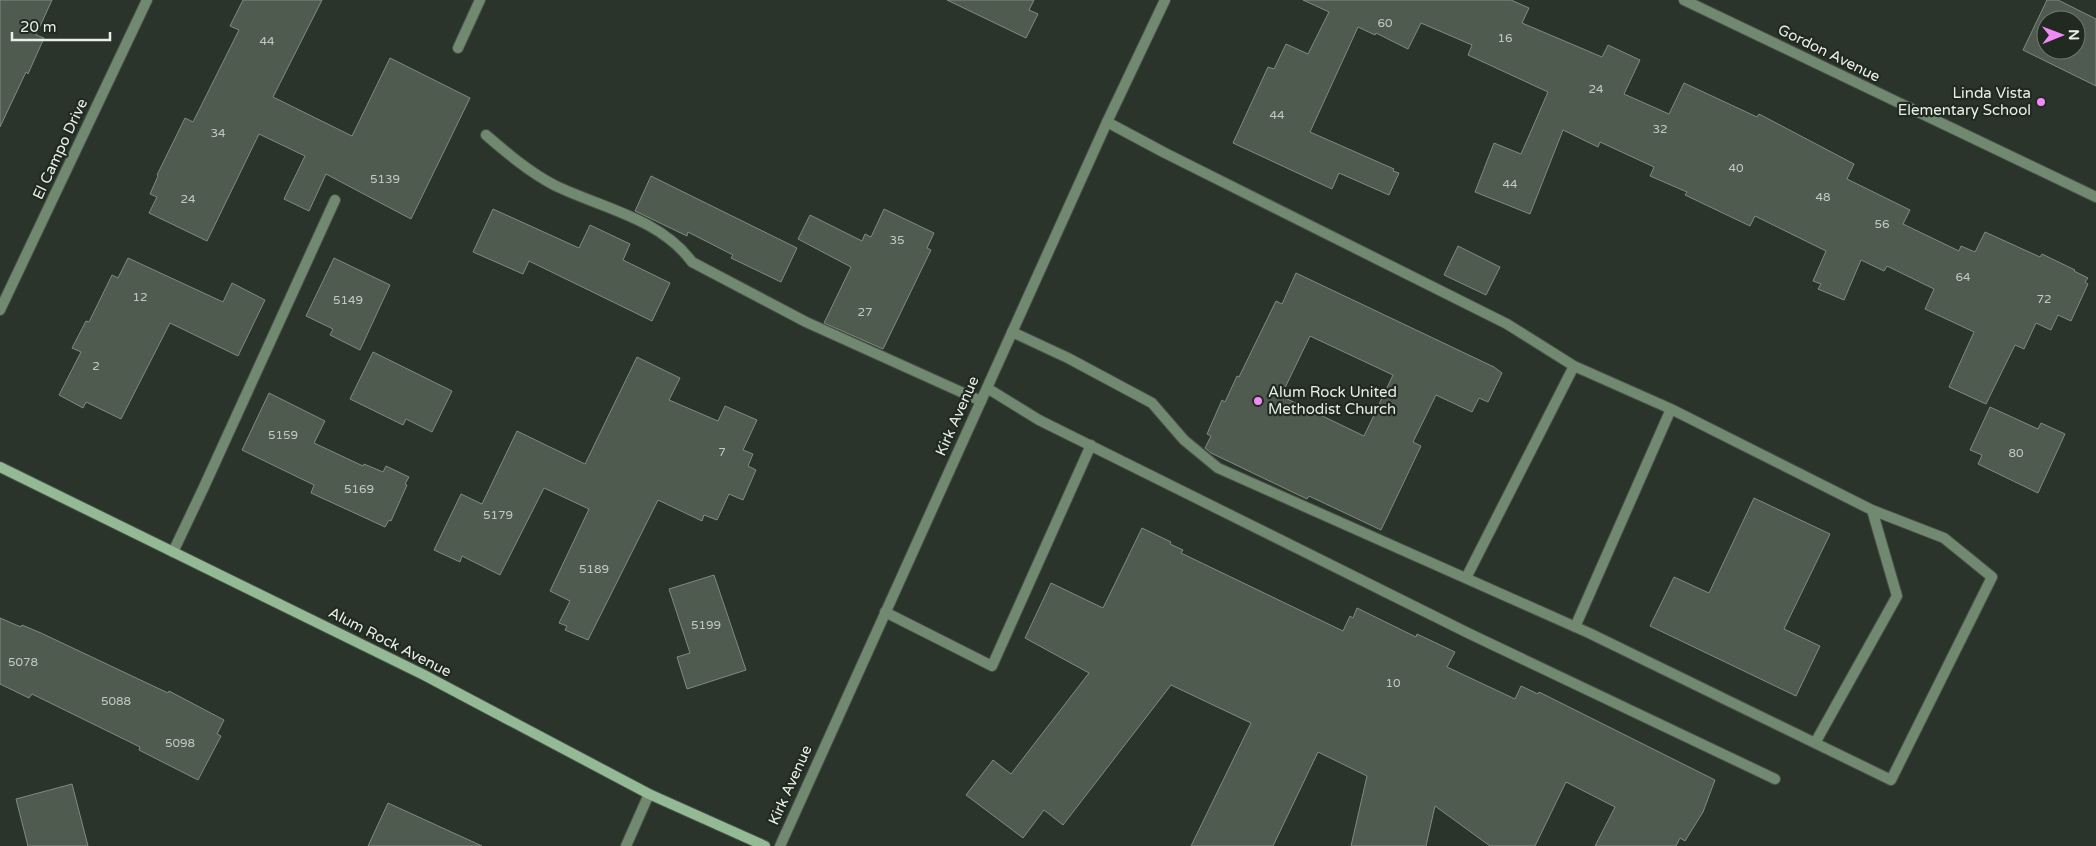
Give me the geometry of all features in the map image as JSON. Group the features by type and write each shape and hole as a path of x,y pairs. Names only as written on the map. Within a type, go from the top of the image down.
{"main road":[{"name":"Alum Rock Avenue","path":"0,468 424,675 649,794 765,846"}],"street":[{"name":"El Campo Drive","path":"0,310 147,0"},
{"path":"458,48 480,0"},
{"name":"Kirk Avenue","path":"780,846 1012,332 1165,0"},
{"name":"Gordon Avenue","path":"1684,0 2096,197"},
{"path":"1012,332 1068,358 1152,403 1184,440 1218,468 1575,627 1891,780 1992,577 1944,538 1872,510 1671,409 1574,366 1507,324 1165,153 1108,122"},
{"path":"486,135 553,184 636,219 666,235 684,250 692,262 806,322 981,401"},
{"path":"173,552 335,200"},
{"path":"1466,578 1574,366"},
{"path":"987,388 1039,420 1470,634 1775,779"},
{"path":"1575,627 1671,409"},
{"path":"885,612 992,666 1091,445"},
{"path":"1815,743 1897,596 1872,510"},
{"path":"626,846 649,794"}],"building":[{"path":"0,0 52,0 36,35 44,38 28,74 26,72 0,127"},
{"path":"243,0 322,0 273,97 352,136 390,58 470,98 411,219 326,174 309,211 284,199 305,156 259,134 207,241 149,213 157,197 150,194 157,175 185,118 193,122 239,30 230,26"},
{"path":"947,0 1034,0 1029,10 1038,14 1026,38"},
{"path":"1303,0 1511,0 1529,8 1522,23 1602,57 1608,45 1640,60 1624,94 1669,114 1684,83 1757,117 1759,114 1854,164 1847,179 1910,210 1903,224 1959,251 1961,246 1975,252 1985,232 2040,257 2042,254 2075,270 2088,278 2085,282 2088,284 2071,321 2058,315 2051,330 2036,323 2024,349 2015,345 1986,404 1949,387 1974,332 1925,309 1934,289 1887,266 1884,271 1861,260 1844,300 1818,289 1821,284 1813,281 1826,251 1755,216 1750,226 1685,195 1687,192 1650,176 1654,167 1600,142 1598,147 1563,130 1530,214 1475,192 1494,143 1521,154 1548,92 1468,55 1472,45 1421,23 1408,49 1376,33 1375,35 1358,27 1310,132 1394,169 1393,171 1399,173 1389,195 1339,173 1332,189 1233,143 1268,67 1274,69 1286,44 1308,54 1329,12"},
{"path":"2047,0 2058,0 2078,10 2042,10"},
{"path":"2086,14 2096,19 2096,86 2043,60 2086,60"},
{"path":"2036,23 2036,56 2023,50"},
{"path":"651,176 797,248 781,282 731,258 733,255 688,232 687,236 635,211"},
{"path":"493,209 579,248 590,225 630,244 623,260 670,283 652,321 529,261 523,274 473,252"},
{"path":"884,209 934,233 927,248 931,250 883,349 824,323 851,267 798,239 810,215 862,241 865,234 871,237"},
{"path":"1458,246 1500,267 1486,295 1444,275"},
{"path":"128,258 223,302 232,283 265,300 238,356 170,323 121,419 86,402 83,408 59,395 81,352 72,348 86,321 89,322 112,275 118,278"},
{"path":"334,258 390,285 360,350 330,335 333,329 306,316"},
{"name":"Alum Rock United Methodist Church","path":"1296,273 1494,367 1502,373 1488,402 1479,398 1472,412 1436,395 1413,442 1421,446 1381,530 1309,496 1307,499 1211,453 1205,448 1211,436 1207,434 1222,400 1225,402 1237,376 1239,377 1276,301 1282,304","holes":["1310,336 1393,375 1364,436 1281,396"]},
{"path":"373,352 452,391 432,432 406,419 403,425 350,399"},
{"path":"637,357 680,378 669,400 718,421 725,406 757,420 743,450 753,454 748,466 756,470 743,500 729,494 717,520 704,515 702,521 658,500 588,640 565,630 567,626 559,623 570,601 550,591 589,509 544,488 500,575 462,556 460,562 434,550 461,494 482,504 517,431 585,464"},
{"path":"269,393 325,421 314,443 363,466 364,464 383,472 386,466 409,477 391,521 389,520 385,527 311,493 314,485 242,450"},
{"path":"1990,407 2038,429 2041,423 2065,434 2038,493 1978,464 1982,455 1970,450"},
{"path":"1754,498 1830,534 1784,629 1820,646 1796,696 1650,626 1674,577 1709,593"},
{"path":"1142,528 1171,542 1170,544 1183,550 1181,553 1343,631 1350,616 1353,618 1357,608 1416,637 1417,634 1455,652 1447,667 1515,699 1521,686 1538,694 1539,692 1715,780 1703,812 1685,841 1680,838 1676,846 1595,846 1615,807 1566,782 1535,846 1490,846 1435,806 1426,846 1351,846 1367,776 1318,752 1273,846 1191,846 1251,723 1171,685 1063,825 1044,810 1023,838 966,795 993,760 1011,774 1089,673 1025,638 1051,583 1103,608"},
{"path":"714,575 746,670 687,689 677,657 690,653 669,589"},
{"path":"0,618 41,633 168,693 169,691 224,720 217,734 221,736 198,780 139,750 140,747 32,694 29,698 0,684"},
{"path":"72,784 88,846 28,846 16,799"},
{"path":"388,803 482,846 368,846"}],"place":[{"name":"Linda Vista Elementary School","path":"2041,102"},
{"name":"Alum Rock United Methodist Church","path":"1258,401"}]}
